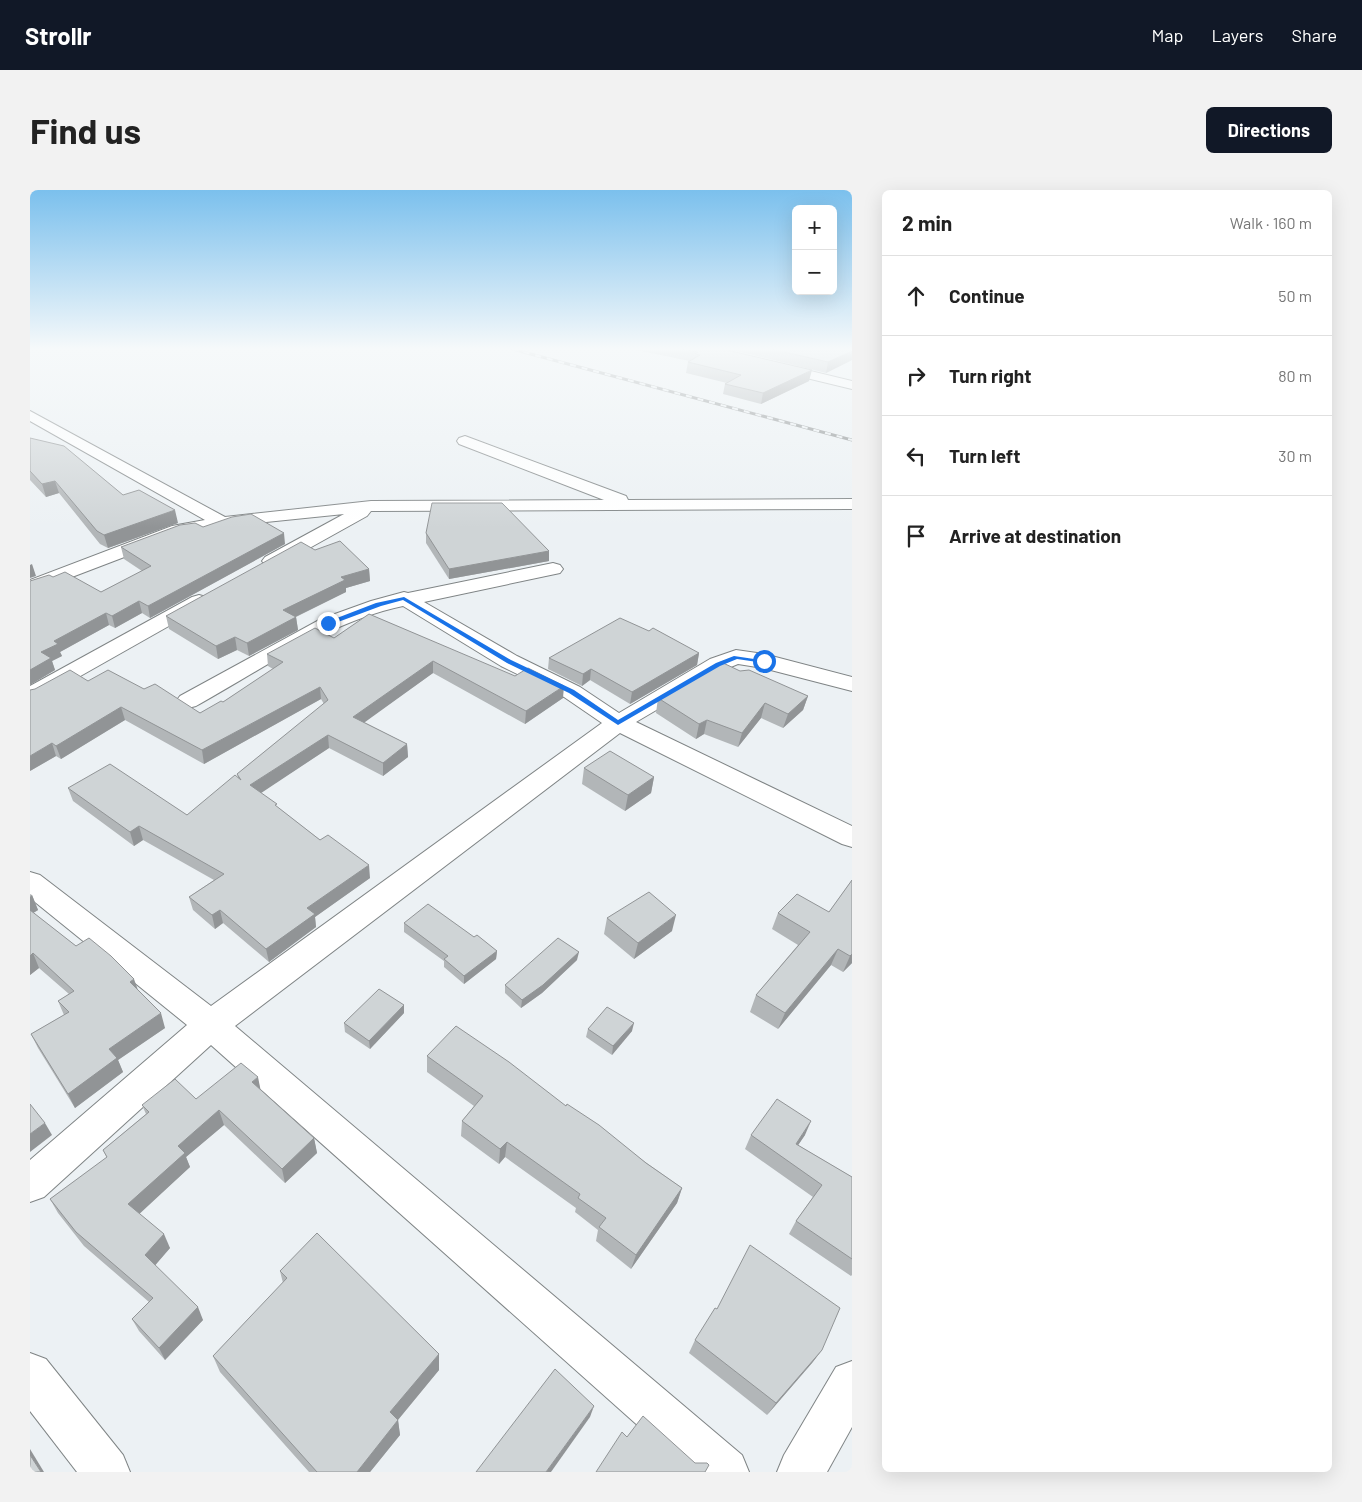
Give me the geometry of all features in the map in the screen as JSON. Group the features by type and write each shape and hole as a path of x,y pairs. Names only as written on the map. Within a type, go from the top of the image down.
{"street":[{"path":"30,415 222,522"},
{"path":"465,441 636,506"},
{"path":"30,587 178,530 222,522 371,506 852,504"},
{"path":"257,569 371,506"},
{"path":"188,700 328,623 378,605 404,598 553,570"},
{"path":"30,695 214,593"},
{"path":"404,598 509,661 572,692 618,723 852,837"},
{"path":"30,1184 211,1025 618,723 718,664 736,657 764,661 852,684"},
{"path":"30,882 211,1025 725,1472"},
{"path":"30,1375 106,1472"},
{"path":"801,1472 852,1383"}],"building":[{"path":"30,438 64,446 123,495 139,490 175,510 104,535 97,531 55,481 42,484 30,471"},
{"path":"432,503 502,503 549,551 449,569 426,533"},
{"path":"251,514 284,533 148,606 139,601 112,616 106,613 54,641 58,644 41,652 51,658 30,670 30,581 49,575 53,577 65,572 101,592 151,566 121,547 180,525 195,523 203,527 232,517"},
{"path":"340,541 369,569 341,577 345,580 283,610 296,617 247,643 235,637 216,646 166,616 301,542 315,550"},
{"path":"369,614 515,676 528,668 564,686 526,711 433,661 353,717 407,744 383,763 328,735 250,785 277,804 275,805 320,840 328,835 369,865 307,908 315,914 266,949 220,910 212,915 189,897 224,874 139,826 130,832 68,788 110,764 187,815 235,775 241,780 237,774 328,700 320,687 202,750 121,707 56,746 52,743 30,756 30,690 70,670 88,681 108,670 144,689 155,684 200,713 221,701 223,702 283,662 267,654 315,628 334,638"},
{"path":"620,618 649,631 653,628 699,653 632,692 591,669 583,674 549,658"},
{"path":"721,662 740,671 749,670 808,696 788,714 765,703 742,733 707,720 699,724 658,698"},
{"path":"610,751 654,777 628,795 584,768"},
{"path":"852,880 852,954 850,956 838,949 785,1013 756,995 810,932 778,913 797,894 829,912"},
{"path":"649,892 676,915 638,943 607,918"},
{"path":"428,904 474,937 477,935 497,951 464,976 444,959 448,956 404,923"},
{"path":"30,910 76,946 89,938 111,956 134,979 130,982 161,1013 109,1049 117,1058 68,1094 31,1034 69,1012 58,1001 74,991 33,953 30,956"},
{"path":"558,938 579,952 543,985 522,1000 505,985"},
{"path":"379,989 404,1005 369,1041 344,1023"},
{"path":"607,1007 634,1023 613,1046 588,1029"},
{"path":"456,1026 509,1062 566,1106 567,1104 599,1125 646,1163 682,1188 636,1255 599,1227 606,1218 578,1198 580,1194 507,1142 500,1149 462,1121 483,1096 427,1056"},
{"path":"241,1063 258,1077 252,1082 314,1138 282,1169 219,1110 178,1146 185,1153 128,1204 164,1234 145,1255 198,1307 159,1348 132,1319 153,1298 76,1232 50,1199 107,1157 103,1150 149,1112 142,1105 175,1079 196,1099"},
{"path":"777,1099 811,1121 796,1144 852,1177 852,1259 796,1221 822,1185 751,1135"},
{"path":"30,1104 45,1123 30,1134"},
{"path":"317,1233 439,1354 390,1412 398,1420 357,1472 317,1472 213,1356 287,1278 280,1271"},
{"path":"750,1245 840,1308 822,1350 776,1403 695,1340 715,1308 717,1309"},
{"path":"555,1369 594,1406 546,1472 476,1472"},
{"path":"643,1416 695,1463 707,1463 709,1465 705,1472 596,1472 622,1432 627,1437"},
{"path":"30,1455 41,1472 30,1472"}],"railway":[{"path":"736,409 852,440"}],"route":[{"path":"328,623 404,598 509,661 572,692 618,723 718,664 736,657 764,661"}]}
